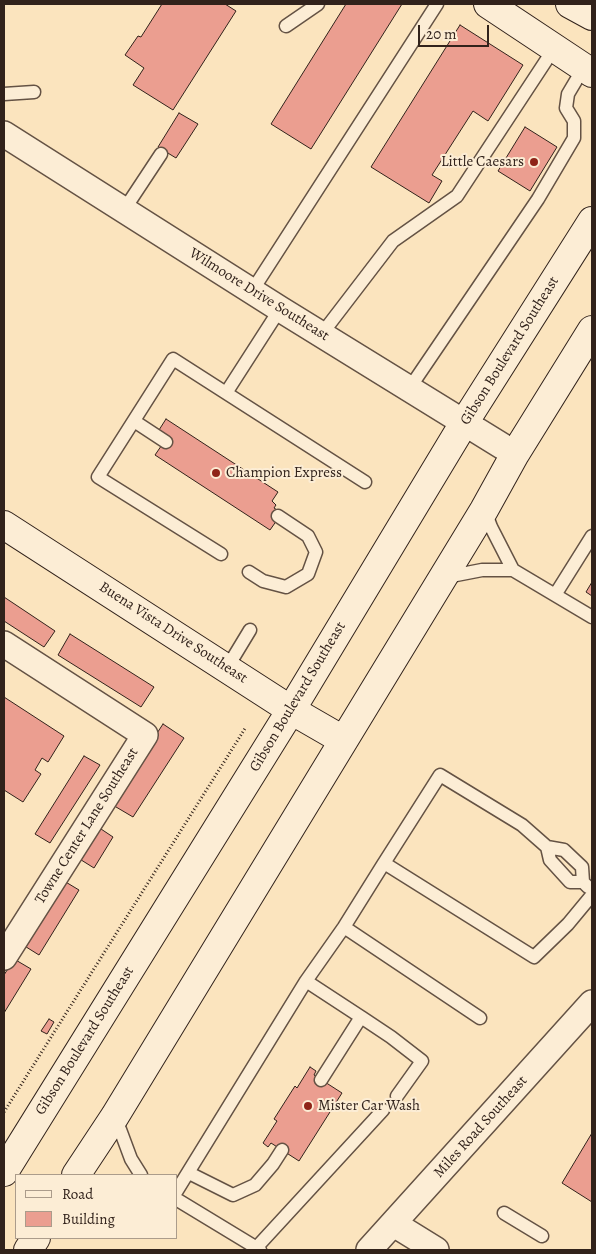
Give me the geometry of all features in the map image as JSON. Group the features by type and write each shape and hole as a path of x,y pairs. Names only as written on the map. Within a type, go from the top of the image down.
{"main road":[{"path":"488,4 588,70"},
{"path":"570,4 592,16"},
{"name":"Gibson Boulevard Southeast","path":"4,1172 291,710 464,423 592,221"},
{"path":"77,1174 115,1116 484,510 514,454 592,330"},
{"name":"Buena Vista Drive Southeast","path":"4,525 291,710 343,740"},
{"path":"28,1250 35,1239"}],"street":[{"name":"Wilmoore Drive Southeast","path":"4,134 321,335 514,454"},
{"name":"Towne Center Lane Southeast","path":"4,644 144,735 4,957"},
{"name":"Miles Road Southeast","path":"369,1250 592,1003"},
{"path":"394,1224 436,1250"}],"lane":[{"path":"286,26 318,4"},
{"path":"252,291 437,4"},
{"path":"321,335 393,241 457,196 555,47"},
{"path":"409,389 538,199 574,138 574,121 566,108 568,94 588,70"},
{"path":"4,94 34,92"},
{"path":"124,210 162,154"},
{"path":"226,393 280,309"},
{"path":"221,554 98,476 173,360 365,482"},
{"path":"134,421 166,442"},
{"path":"484,510 513,570"},
{"path":"249,572 263,581 286,587 308,574 316,552 308,536 278,516"},
{"path":"555,595 592,536"},
{"path":"443,577 482,570 513,570 592,617"},
{"path":"227,668 250,630"},
{"path":"178,1189 306,981 344,927 440,775 522,825 547,847 564,850 582,867 588,886"},
{"path":"547,847 550,860 570,882 588,886"},
{"path":"384,863 534,958 568,924 592,895"},
{"path":"344,927 480,1018"},
{"path":"306,981 391,1037 422,1061 397,1096"},
{"path":"321,1080 361,1017"},
{"path":"178,1200 258,1249 383,1110"},
{"path":"115,1116 130,1159 140,1174"},
{"path":"188,1173 233,1195 255,1185 282,1150"},
{"path":"504,1213 542,1236"}],"path":[{"path":"4,1112 246,727"}],"building":[{"path":"162,4 225,4 236,11 173,110 133,85 144,68 125,55 138,36 141,37"},
{"path":"346,4 402,4 311,149 271,124"},
{"path":"460,25 523,65 488,121 473,111 432,175 442,181 429,203 371,167"},
{"path":"179,113 198,124 176,158 158,147"},
{"path":"525,127 557,147 530,191 498,171"},
{"name":"Champion Express","path":"166,419 278,492 272,501 276,505 274,508 282,513 270,530 155,455 168,436 159,430"},
{"path":"592,582 592,596 586,592"},
{"path":"4,597 55,631 44,647 4,621"},
{"path":"70,634 154,687 141,707 58,655"},
{"path":"4,697 64,736 48,762 42,758 35,770 41,774 23,802 4,790"},
{"path":"163,724 184,738 133,817 111,804"},
{"path":"84,756 100,765 50,843 35,834"},
{"path":"98,827 113,837 94,868 78,858"},
{"path":"64,881 79,890 39,955 23,945"},
{"path":"14,959 31,969 4,1013 4,975"},
{"path":"49,1019 54,1022 47,1034 41,1031"},
{"name":"Mister Car Wash","path":"310,1067 316,1071 314,1075 342,1093 299,1161 271,1143 268,1147 263,1143 277,1121 274,1119 295,1086 297,1088"},
{"path":"592,1133 592,1202 562,1183"}],"place":[{"name":"Little Caesars","path":"534,162"},
{"name":"Champion Express","path":"216,473"},
{"name":"Mister Car Wash","path":"308,1106"}]}
